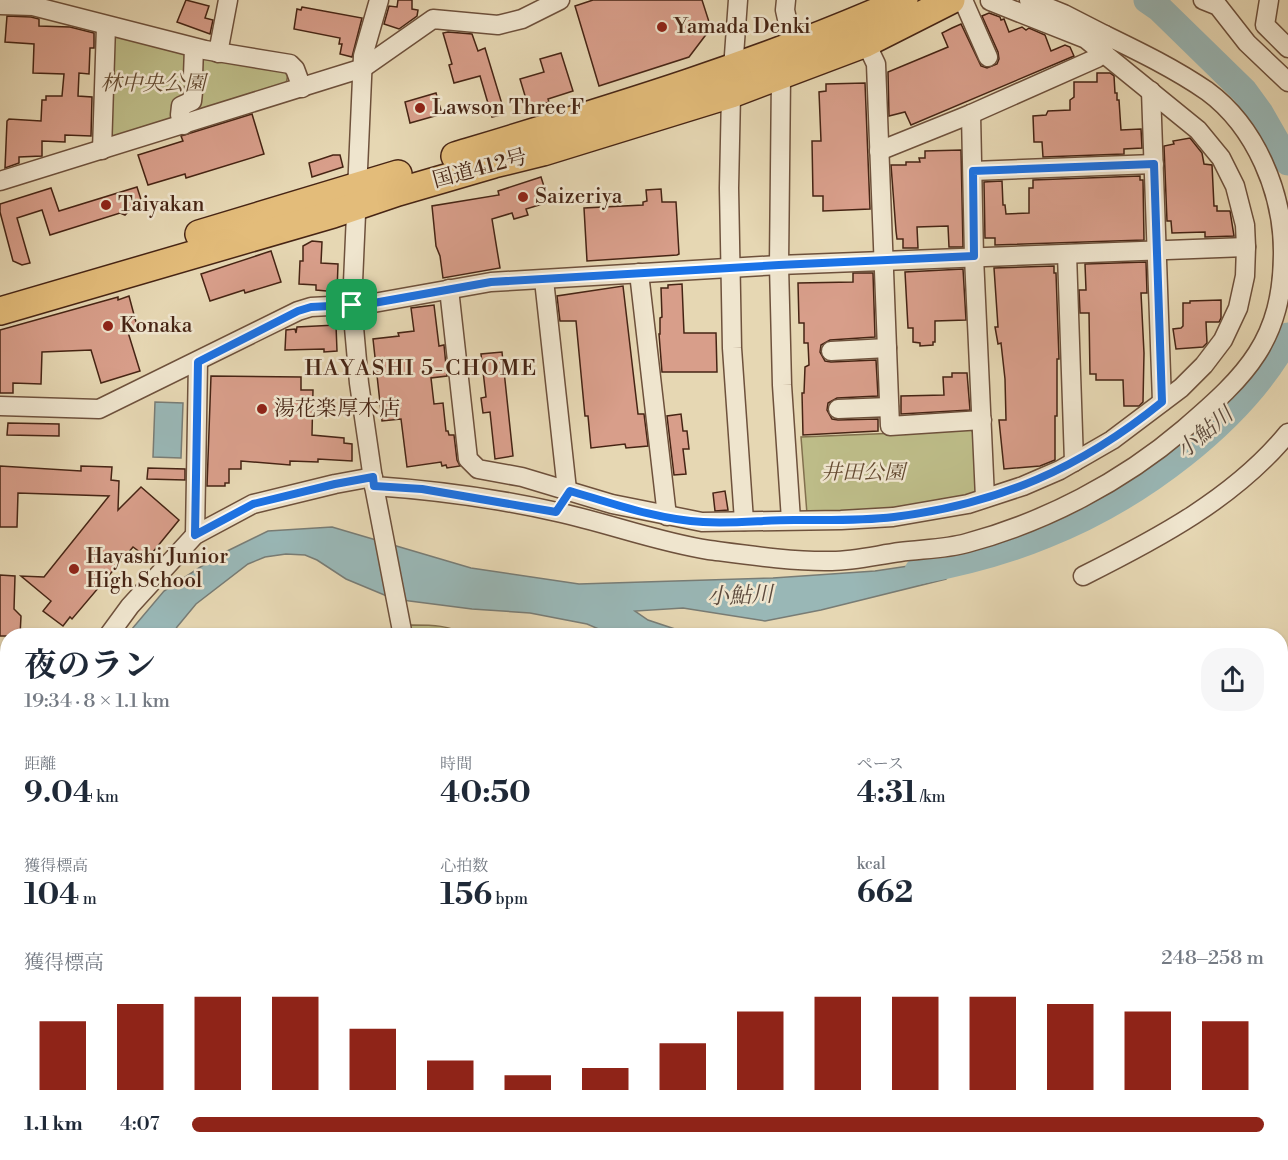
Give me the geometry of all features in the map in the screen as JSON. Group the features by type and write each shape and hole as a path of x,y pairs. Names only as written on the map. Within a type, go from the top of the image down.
{"highway":[{"name":"国道412号","path":"732,82 793,46 904,0"},
{"name":"国道412号","path":"0,311 358,196 656,95 781,76 866,43 951,0"},
{"name":"国道412号","path":"0,295 358,196"}],"street":[{"path":"218,53 228,0"},
{"path":"379,0 363,56 352,305 359,383 374,482 401,628"},
{"path":"0,181 363,68 433,19 498,25 522,19 560,0"},
{"path":"738,0 732,82 730,268 732,348 744,521"},
{"path":"786,0 785,10 793,46"},
{"path":"963,0 986,45"},
{"path":"449,290 468,459 478,469 522,477 612,504 702,522 893,517 968,504 1023,486 1074,462 1112,440 1181,388 1204,365 1223,340 1238,308 1245,276 1245,225 1235,186 1221,158 1198,129 1151,92 1104,44 1064,14 1029,0"},
{"path":"1269,0 1265,25 1288,48"},
{"path":"114,628 130,606 195,535 253,504 335,484 374,482 422,489 556,512 636,534 706,549 833,561 965,544 1048,515 1108,483 1172,439 1212,404 1254,360 1274,320 1283,281 1283,238 1276,199 1266,167 1237,120 1210,93 1157,60 1086,39 990,1"},
{"path":"1212,2 1247,43 1288,82"},
{"path":"0,5 33,6 194,48 290,64 295,69 302,88"},
{"path":"102,150 106,26"},
{"path":"866,43 876,64 890,426 982,420"},
{"path":"879,151 971,114 1097,58 1104,44"},
{"path":"184,124 180,115 181,106 192,101 194,48"},
{"path":"781,76 779,265 782,385 791,520"},
{"path":"1151,92 1162,402"},
{"path":"971,114 974,256 985,498"},
{"path":"973,171 1154,164"},
{"path":"0,406 94,410 198,362 298,311 311,307 352,305 491,282 885,260 1246,247"},
{"path":"1067,254 1074,462"},
{"path":"639,273 667,516"},
{"path":"544,280 568,490 556,512"},
{"path":"831,351 887,348"},
{"path":"195,535 198,362"},
{"path":"838,409 889,407"},
{"path":"1083,576 1151,540 1238,485 1272,453 1288,433"}],"green space":[{"name":"林中央公園","path":"113,36 280,68 288,74 286,84 114,139 109,135"},
{"name":"井田公園","path":"971,430 975,434 977,490 973,495 882,512 807,514 801,437"},
{"path":"411,625 448,628 400,628"}],"water":[{"path":"155,402 183,403 181,458 153,457"},
{"path":"332,527 471,568 579,584 773,578 875,571 942,561 955,564 946,579 821,610 765,621 683,608 635,611 648,620 672,628 596,628 587,624 530,613 472,609 394,599 346,579 305,555 286,554 265,557 248,564 196,604 176,628 133,628 164,591 217,556 268,531"}],"building":[{"path":"186,0 209,6 205,18 213,20 210,34 177,22"},
{"path":"398,0 412,0 412,9 418,10 417,16 399,29 384,24 389,6 397,7"},
{"path":"593,0 702,0 711,28 689,57 599,86 575,6"},
{"path":"302,7 362,18 352,57 340,54 342,44 339,44 340,38 294,29 297,9 301,10"},
{"path":"989,13 1000,17 1001,20 1004,19 1009,32 1022,27 1026,30 1029,28 1045,35 1051,51 1065,45 1070,47 1074,56 911,125 905,112 889,116 888,72 948,47 942,33 952,28 961,24 981,66 987,68 997,64 998,52 982,16"},
{"path":"7,16 39,19 39,26 70,27 94,33 94,48 90,48 89,74 79,73 78,96 92,97 91,136 65,135 65,142 42,141 42,156 19,157 19,163 5,168 7,121 9,119 41,121 42,100 46,100 46,96 62,96 64,74 33,73 34,44 5,42"},
{"path":"443,33 472,34 478,51 485,48 505,114 492,117 480,76 454,83 449,65 452,64"},
{"path":"561,53 573,91 548,99 549,102 529,109 520,79 544,72 540,59"},
{"path":"1097,73 1110,73 1114,76 1115,93 1119,100 1121,130 1141,129 1142,148 1124,149 1124,154 1043,157 1042,142 1034,142 1033,116 1046,115 1048,111 1070,110 1070,100 1074,97 1074,82 1097,82"},
{"path":"865,83 870,209 823,211 823,196 813,196 812,141 821,141 819,92 826,91 826,84"},
{"path":"436,93 442,114 410,123 405,102"},
{"path":"252,114 264,154 186,178 185,174 148,185 138,155 183,141 181,136"},
{"path":"1190,138 1202,153 1204,164 1212,165 1214,206 1217,206 1217,211 1230,211 1234,236 1205,237 1205,232 1172,233 1171,221 1167,221 1164,146 1174,144 1173,141"},
{"path":"961,150 963,247 949,247 948,226 917,227 918,248 903,248 903,239 897,239 891,165 920,162 919,158 925,158 925,151"},
{"path":"340,155 343,167 312,177 309,163"},
{"path":"1140,176 1140,180 1143,180 1144,240 995,245 995,238 985,238 984,182 1002,181 1003,205 1005,205 1006,214 1029,213 1029,188 1033,188 1033,180"},
{"path":"541,177 549,202 526,209 528,215 514,219 512,213 492,219 500,268 443,278 436,246 432,206 499,195 498,191"},
{"path":"137,187 143,206 131,209 125,215 120,213 50,235 42,210 17,218 30,263 22,265 13,261 0,204 51,188 59,211"},
{"path":"661,189 662,202 676,202 679,254 587,261 584,208 643,205 643,202 647,201 646,190"},
{"path":"312,241 322,242 321,263 338,264 337,292 316,290 316,285 299,284 303,246"},
{"path":"271,251 281,282 245,293 244,290 210,301 201,274"},
{"path":"1146,262 1147,293 1141,293 1144,353 1143,402 1139,406 1124,406 1123,380 1096,380 1096,374 1090,374 1089,313 1080,313 1079,290 1086,290 1085,264"},
{"path":"1054,266 1059,359 1057,359 1055,460 1040,466 1004,469 999,420 1006,420 1005,379 1001,343 998,344 995,327 998,327 994,268"},
{"path":"963,269 966,320 935,321 933,345 920,346 920,343 913,342 913,328 908,328 905,272"},
{"path":"853,273 873,273 875,337 830,340 821,345 820,352 825,361 831,362 876,360 878,396 837,398 828,403 827,410 832,419 878,419 878,431 803,435 802,393 804,393 805,367 809,365 808,343 804,343 804,323 799,323 798,283 853,282"},
{"path":"682,284 684,333 716,333 717,372 662,372 659,334 662,317 661,288"},
{"path":"623,286 638,414 644,414 648,446 626,448 625,444 591,448 588,416 585,416 576,321 560,321 557,296"},
{"path":"129,296 137,326 127,329 140,371 101,383 91,350 42,352 41,384 13,383 13,393 0,393 0,330 118,297 118,300"},
{"path":"1221,300 1219,322 1206,322 1207,343 1203,347 1176,349 1173,329 1183,326 1183,303"},
{"path":"434,305 439,346 444,345 447,376 431,378 434,404 443,403 446,431 449,435 454,435 457,460 460,466 447,468 446,465 442,466 441,462 407,467 401,419 382,421 373,339 399,336 398,333 414,331 411,308"},
{"path":"336,325 337,351 285,350 286,330 295,329 296,333 297,327"},
{"path":"502,352 513,456 495,459 490,412 483,413 481,398 486,397 481,354"},
{"path":"952,373 967,373 970,410 901,414 901,396 944,395 943,377 952,377"},
{"path":"211,376 301,377 301,390 313,390 312,435 344,438 344,443 352,444 352,461 318,459 318,462 290,461 290,465 241,461 241,469 229,469 229,483 225,483 225,486 207,486"},
{"path":"681,414 683,431 687,431 689,449 683,449 686,474 674,475 667,416"},
{"path":"8,423 59,424 59,436 7,435"},
{"path":"0,466 81,471 81,466 112,467 111,480 119,481 118,510 141,487 179,520 148,558 133,547 72,619 70,617 63,626 43,611 51,601 21,576 44,577 109,496 18,493 17,527 0,527"},
{"path":"148,468 185,469 185,480 147,479"},
{"path":"725,491 728,510 715,511 713,493"},
{"path":"0,575 15,576 14,609 21,616 20,628 0,628"}],"waterway":[{"name":"小鮎川","path":"1147,0 1160,9 1244,91 1260,113 1288,162"},
{"name":"小鮎川","path":"918,571 1014,547 1080,520 1115,501 1183,455 1214,428 1243,399 1268,368 1288,336"}],"place":[{"name":"Yamada Denki","path":"662,27"},
{"name":"Lawson Three F","path":"420,108"},
{"name":"Saizeriya","path":"523,197"},
{"name":"Taiyakan","path":"106,205"},
{"name":"Konaka","path":"108,326"},
{"name":"湯花楽厚木店","path":"262,409"},
{"name":"Hayashi Junior High School","path":"74,569"}],"district":[{"name":"HAYASHI 5-CHOME","path":"421,368"}],"route":[{"path":"1154,164 1162,402 1112,440 1060,470 1023,486 968,504 893,517 702,522 612,504 570,491 556,512 422,489 374,486 373,477 253,504 195,535 198,362 298,311 311,307 352,305 491,282 974,256 973,171 1154,164"}]}
